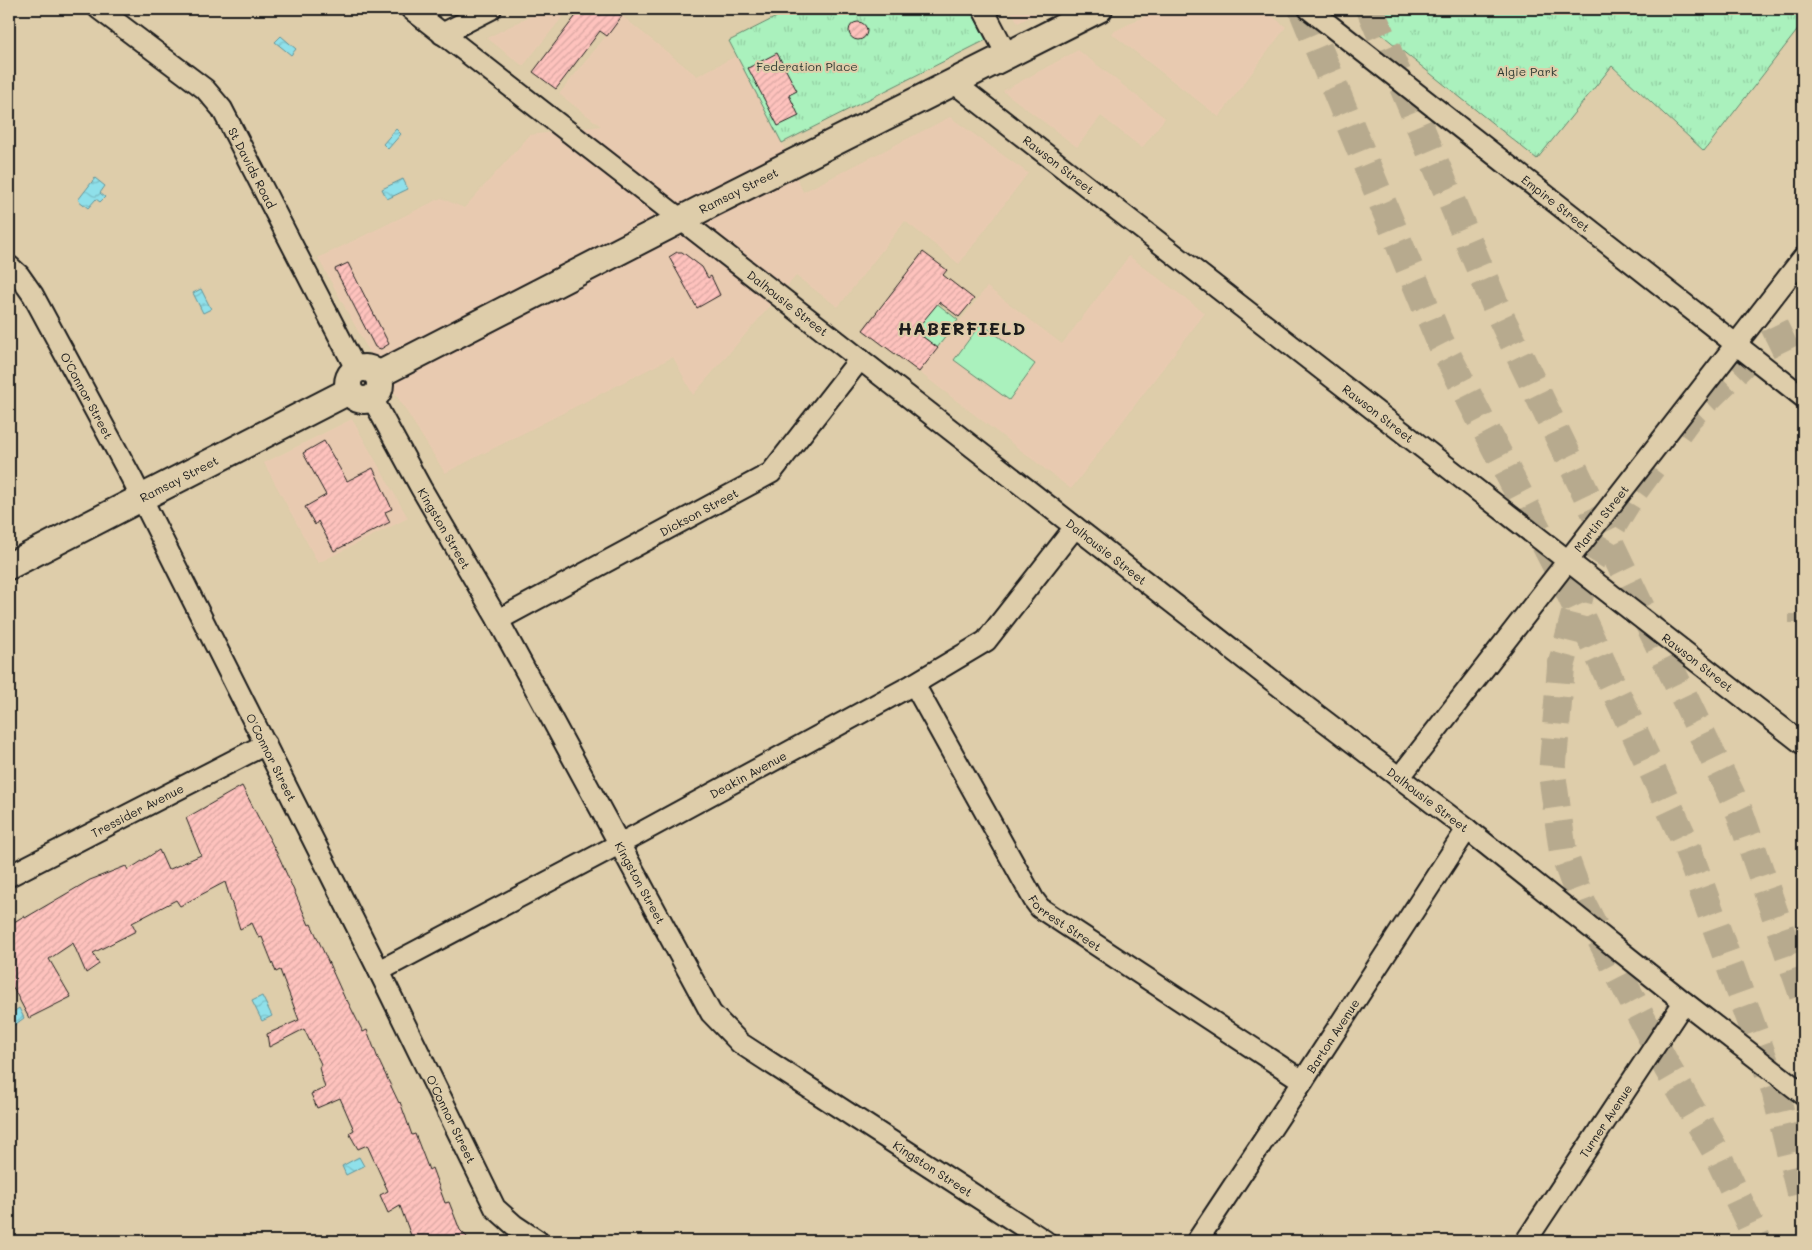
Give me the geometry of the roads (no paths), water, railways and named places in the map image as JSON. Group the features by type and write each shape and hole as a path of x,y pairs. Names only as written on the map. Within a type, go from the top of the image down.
{"main road":[{"name":"Ramsay Street","path":"9,566 681,220 1099,9"}],"street":[{"name":"St Davids Road","path":"99,9 205,89 222,109 364,383"},
{"name":"Dalhousie Street","path":"411,9 1075,527 1467,829 1803,1094"},
{"path":"442,34 491,9"},
{"path":"983,9 1007,55"},
{"name":"Empire Street","path":"1309,9 1803,397"},
{"name":"Rawson Street","path":"953,82 1803,744"},
{"name":"Martin Street","path":"1399,778 1803,258"},
{"name":"O'Connor Street","path":"9,266 19,275 33,295 142,498 379,971 494,1208 514,1225 538,1241"},
{"name":"Dickson Street","path":"498,620 771,473 860,359"},
{"name":"Kingston Street","path":"364,383 421,488 498,620 712,1013 740,1043 1045,1241"},
{"name":"Deakin Avenue","path":"379,971 619,845 914,684 986,641 1075,527"},
{"name":"Forrest Street","path":"914,684 1040,908 1303,1081"},
{"name":"Tressider Avenue","path":"9,876 266,744"},
{"name":"Barton Avenue","path":"1196,1241 1467,829"},
{"name":"Turner Avenue","path":"1526,1241 1684,1002"}],"water":[{"path":"281,36 296,49 291,55 275,42"},
{"path":"396,129 401,134 388,149 383,144"},
{"path":"95,178 105,186 100,193 105,197 100,202 96,199 88,208 78,200"},
{"path":"403,179 408,189 387,199 382,189"},
{"path":"201,289 211,309 203,313 193,293"},
{"path":"262,996 272,1016 262,1021 252,1001"},
{"path":"19,1008 24,1018 9,1029 9,1015"},
{"path":"359,1157 364,1166 346,1175 342,1166"}],"tunnel":[{"path":"1302,9 1438,337 1567,587 1684,839 1775,1090 1803,1205"},
{"path":"1370,9 1497,309 1740,813 1803,995"},
{"path":"1678,432 1689,417 1758,349 1803,327"},
{"path":"1652,467 1632,494 1587,568 1561,667 1552,774 1563,852 1582,903 1668,1069 1715,1150 1758,1241"},
{"path":"1803,614 1803,623"}],"district":[{"name":"HABERFIELD","path":"962,328"}],"park label":[{"name":"Federation Place","path":"807,66"},
{"name":"Algie Park","path":"1527,71"}]}
